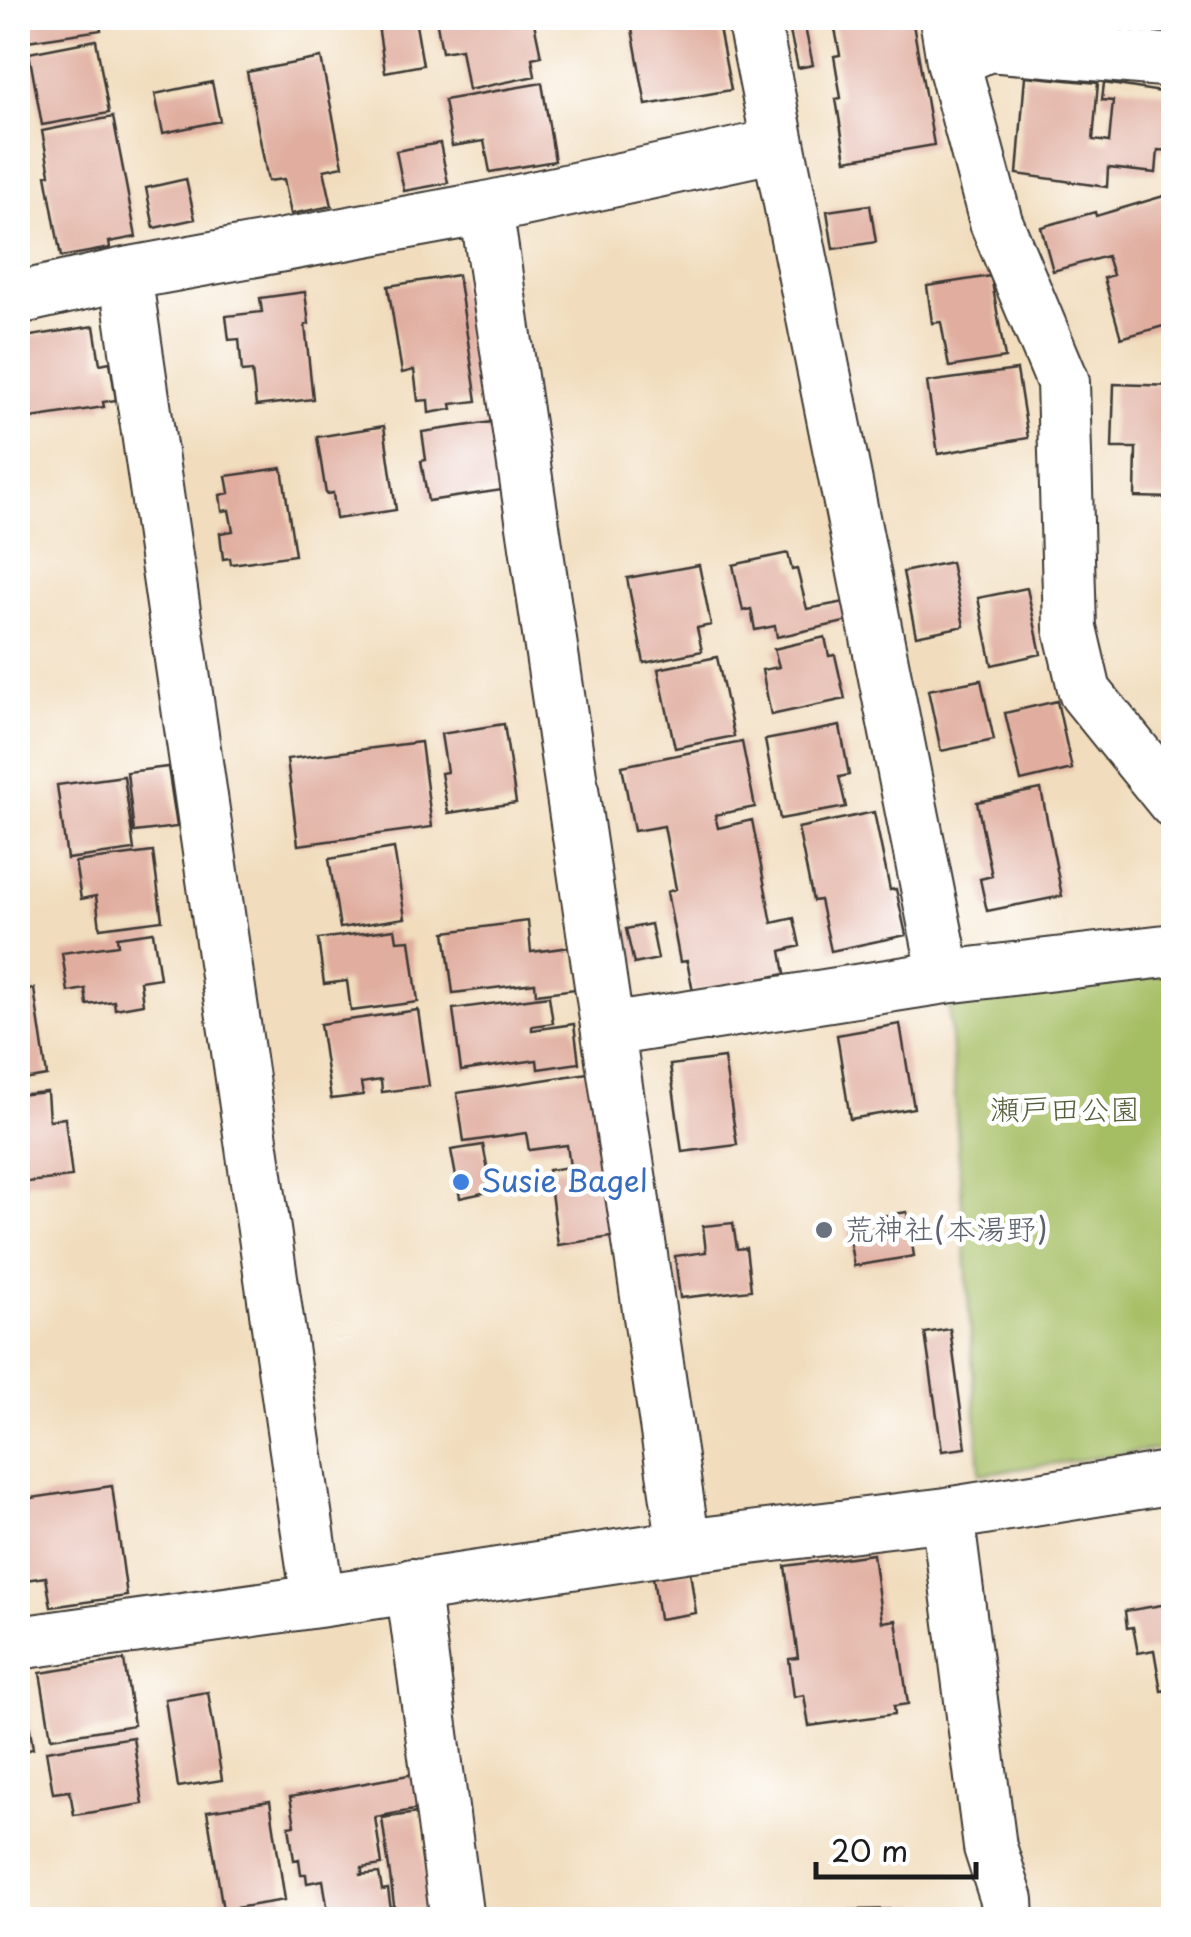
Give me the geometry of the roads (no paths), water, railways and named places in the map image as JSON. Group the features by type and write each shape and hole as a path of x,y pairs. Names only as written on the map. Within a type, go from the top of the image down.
{"street":[{"path":"752,18 945,977"},
{"path":"1174,61 950,40 996,222 1063,382 1070,628 1084,692 1174,802"},
{"path":"18,298 126,274 486,208 778,144"},
{"path":"486,208 684,1546"},
{"path":"126,274 318,1601"},
{"path":"608,1030 945,977 1174,950"},
{"path":"18,1643 684,1546 948,1514 1174,1477"},
{"path":"948,1514 990,1847 1007,1900 1008,1920"},
{"path":"412,1585 457,1920"}],"place":[{"name":"Susie Bagel","path":"461,1182"},
{"name":"荒神社(本湯野)","path":"824,1230"}],"park label":[{"name":"瀬戸田公園","path":"1065,1110"}]}
